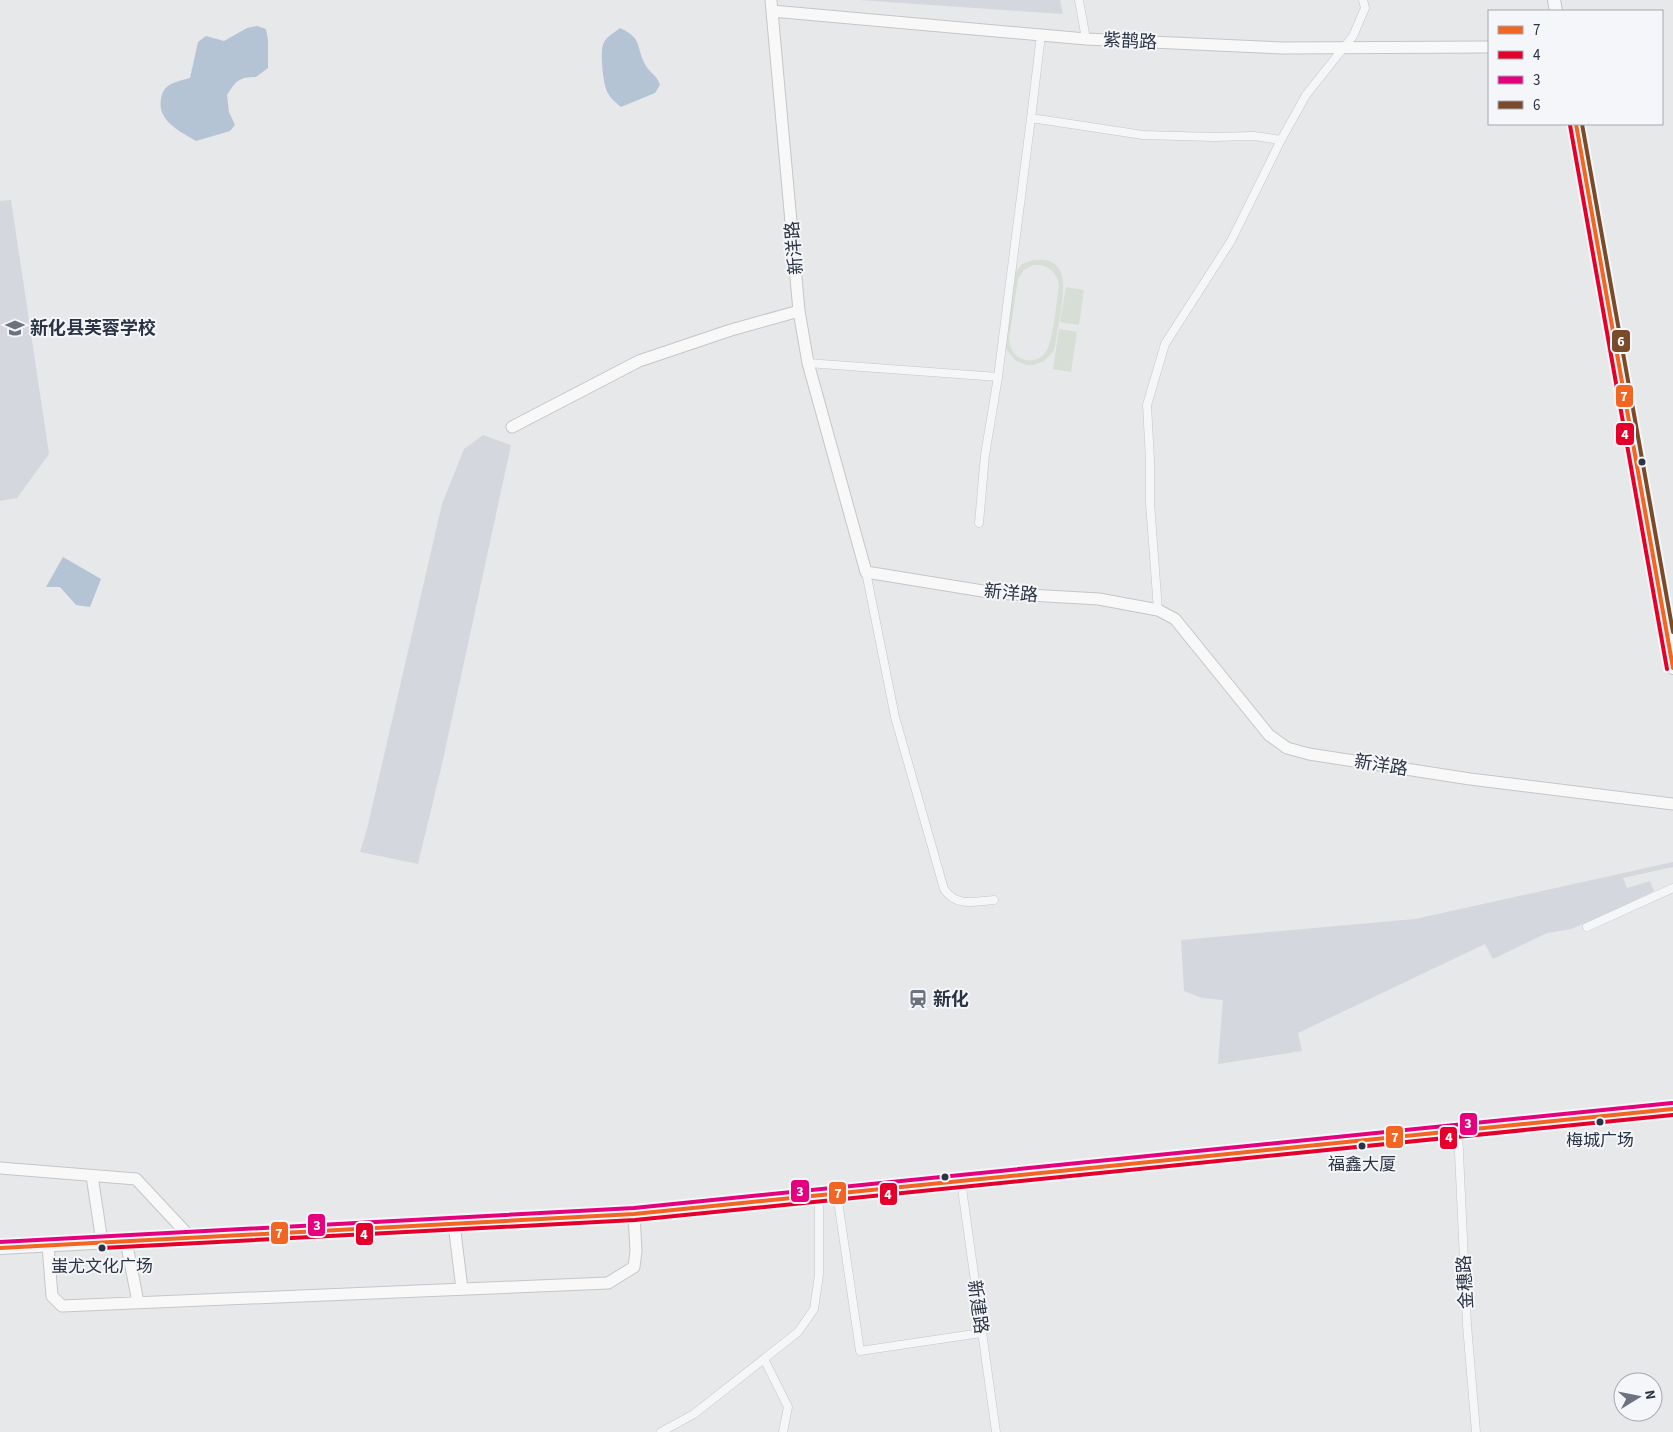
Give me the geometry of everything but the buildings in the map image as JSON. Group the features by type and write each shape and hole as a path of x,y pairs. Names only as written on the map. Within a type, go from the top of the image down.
{"main road":[{"path":"1576,125 1673,668"},
{"path":"0,1248 634,1214 1673,1109"}],"street":[{"path":"1079,0 1086,39"},
{"path":"1158,610 1150,503 1147,405 1165,344 1231,241 1306,94 1354,36 1365,8 1363,0"},
{"name":"紫鹊路","path":"772,6 1086,39 1282,48 1488,47"},
{"name":"新洋路","path":"772,6 799,311 808,363 866,572 995,593 1099,599 1158,610 1175,619 1269,735 1287,748 1309,754 1470,779 1673,804"},
{"path":"979,523 985,455 998,377 1040,35"},
{"path":"1031,118 1144,134 1214,137 1254,136 1281,140"},
{"path":"512,427 639,362 731,330 799,311"},
{"path":"808,363 998,377"},
{"path":"866,572 895,717 944,889 950,897 961,902 994,900"},
{"path":"1587,927 1673,888"},
{"name":"金穗路","path":"1458,1131 1467,1324 1476,1432"},
{"path":"0,1168 136,1180 191,1238"},
{"path":"92,1176 102,1242"},
{"name":"新建路","path":"961,1181 996,1432"},
{"path":"837,1194 860,1351 981,1333"},
{"path":"661,1432 694,1414 798,1332 814,1309 819,1276 819,1196"},
{"path":"48,1245 52,1296 62,1306 608,1283 634,1267 636,1251 634,1214"},
{"path":"454,1224 462,1289"},
{"path":"126,1241 138,1302"},
{"path":"764,1359 788,1407 783,1432"}],"shaded area":[{"path":"859,0 1060,0 1063,14"},
{"name":"新化县芙蓉学校","path":"11,200 49,454 17,498 0,501 0,201"},
{"path":"1033,260 1045,260 1053,263 1062,275 1063,283 1061,311 1053,352 1044,361 1033,365 1016,361 1004,344 1015,273 1022,264","holes":["1033,265 1047,267 1054,272 1059,285 1053,329 1047,350 1039,358 1028,360 1020,358 1015,354 1009,339 1018,279 1024,270"]},
{"path":"1066,287 1084,290 1079,325 1060,322"},
{"path":"1059,329 1077,332 1071,372 1053,369"},
{"path":"483,435 511,445 442,764 418,864 360,852 367,829 442,504 464,449"},
{"path":"1673,862 1673,867 1623,878 1627,888 1650,881 1654,891 1614,911 1571,929 1547,933 1493,959 1485,944 1298,1033 1302,1051 1218,1064 1223,1000 1202,998 1184,991 1181,940 1415,919"}],"water":[{"path":"257,26 266,29 268,68 256,77 238,81 227,95 229,112 235,125 230,131 196,141 177,129 166,119 163,113 161,107 162,94 170,85 190,78 198,42 206,36 224,41 247,28"},
{"path":"620,28 628,32 636,40 646,66 660,85 655,93 621,107 607,92 602,60 604,42"},
{"path":"63,557 101,579 90,607 76,605 60,587 46,587"}],"transit line":[{"name":"4","path":"1570,125 1667,669"},
{"name":"7","path":"1576,125 1673,668"},
{"name":"6","path":"1582,125 1673,632"},
{"name":"3","path":"0,1242 634,1208 1672,1103"},
{"name":"7","path":"0,1248 634,1214 1673,1109"},
{"name":"4","path":"102,1248 635,1220 1673,1115"}],"place":[{"name":"新化县芙蓉学校","path":"15,328"},
{"name":"新化","path":"918,999"},
{"name":"梅城广场","path":"1600,1122"},
{"name":"福鑫大厦","path":"1362,1146"},
{"name":"蚩尤文化广场","path":"102,1248"}]}
